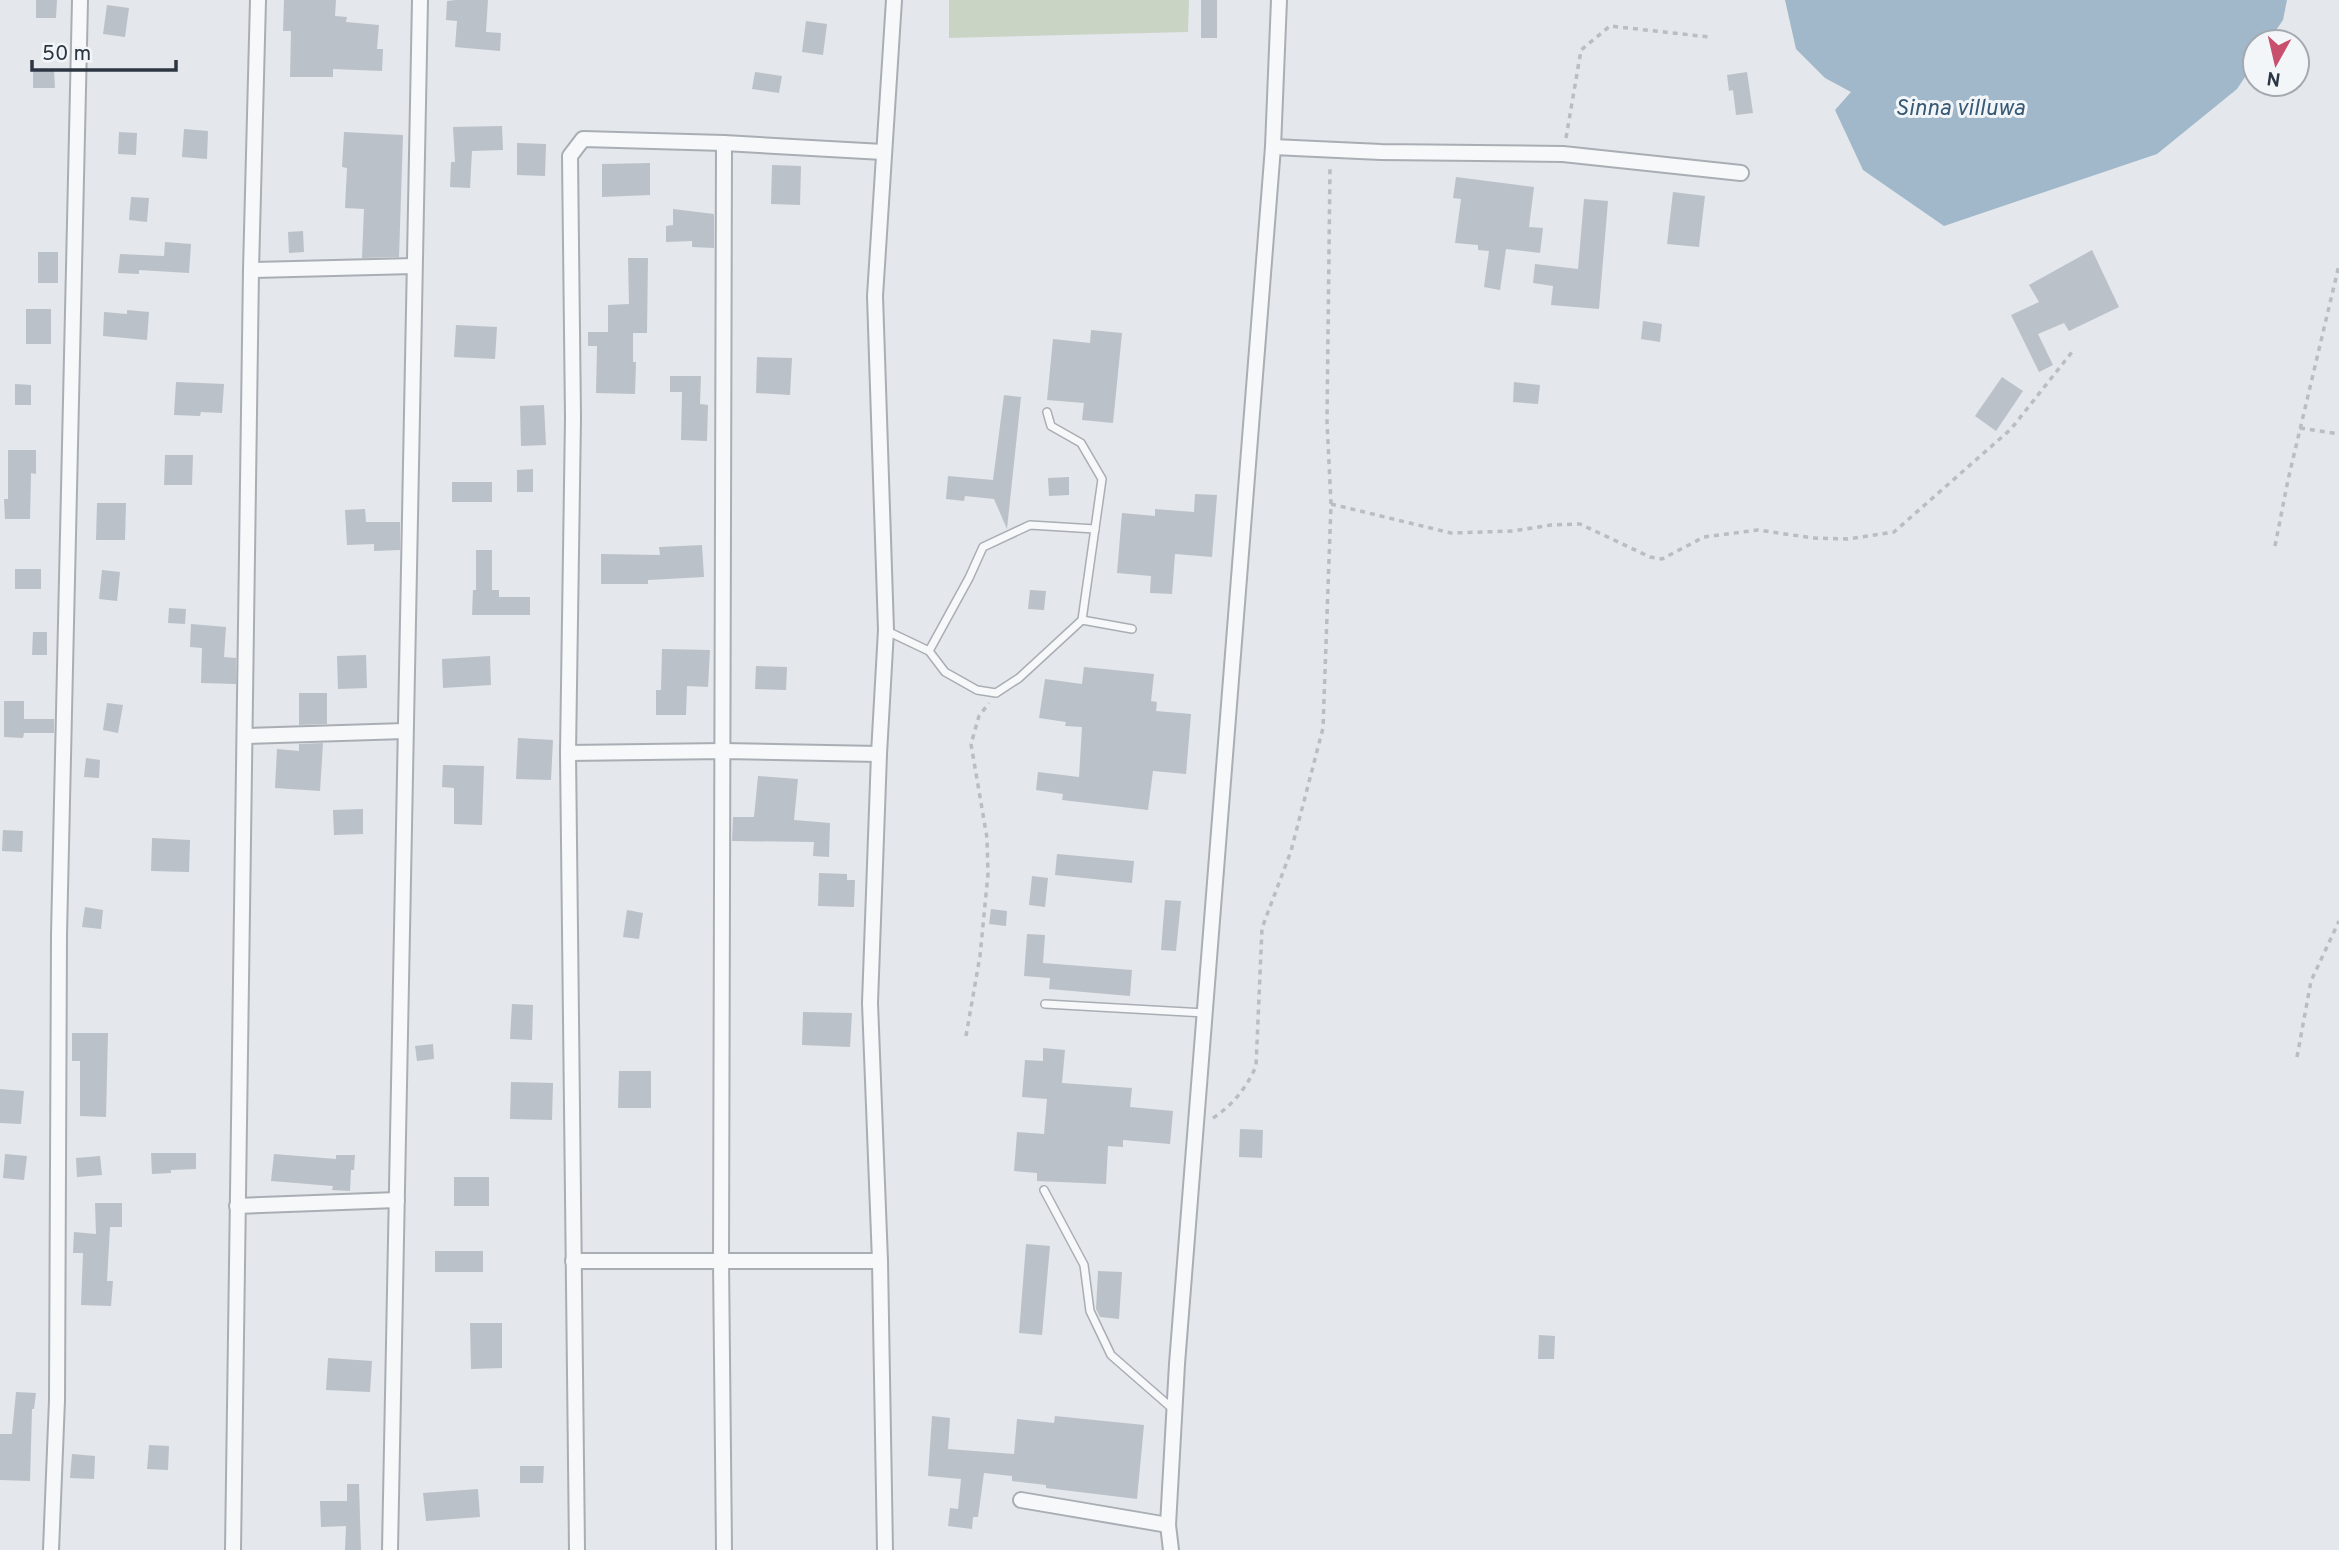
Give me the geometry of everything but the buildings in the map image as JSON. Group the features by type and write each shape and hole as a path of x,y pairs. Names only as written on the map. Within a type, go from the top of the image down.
{"street":[{"path":"51,1550 58,1400 59,935 80,0"},
{"path":"233,1550 251,270 258,0"},
{"path":"390,1550 420,0"},
{"path":"885,1550 880,1261 870,1003 878,754 886,631 875,296 894,0"},
{"path":"1171,1550 1168,1525 1174,1411 1273,147 1279,0"},
{"path":"577,1550 568,753 573,418 570,156 583,139 724,143 883,152"},
{"path":"724,143 721,1261 724,1550"},
{"path":"1273,147 1563,154 1741,173"},
{"path":"251,270 414,266"},
{"path":"245,736 405,731"},
{"path":"568,753 724,751 878,754"},
{"path":"237,1206 397,1200"},
{"path":"573,1261 880,1261"},
{"path":"1021,1500 1168,1525"}],"lane":[{"path":"886,631 929,651 945,672 977,690 996,693 1018,678 1082,620 1102,479 1081,443 1051,426 1047,412"},
{"path":"929,651 983,547 1030,525 1095,529"},
{"path":"1082,620 1132,629"},
{"path":"1045,1004 1206,1013"},
{"path":"1044,1190 1084,1265 1090,1311 1111,1355 1174,1411"}],"path":[{"path":"1563,154 1581,50 1610,26 1709,37"},
{"path":"1196,1129 1226,1109 1249,1083 1256,1066 1262,928 1291,851 1323,728 1331,504 1327,421 1330,149"},
{"path":"2275,546 2339,265"},
{"path":"1331,504 1451,533 1513,531 1580,524 1650,557 1662,559 1704,537 1758,530 1813,538 1848,539 1894,532 2011,429 2072,352"},
{"path":"2300,428 2339,434"},
{"path":"966,1036 980,956 988,874 987,838 971,744 979,716 996,693"},
{"path":"2297,1057 2311,981 2339,921"}],"green space":[{"path":"949,0 1189,0 1188,32 949,38"}],"water":[{"name":"Sinna villuwa","path":"1785,0 2287,0 2283,20 2278,28 2241,28 2241,83 2237,89 2157,154 1944,226 1863,170 1835,110 1851,92 1825,78 1796,49"}]}
